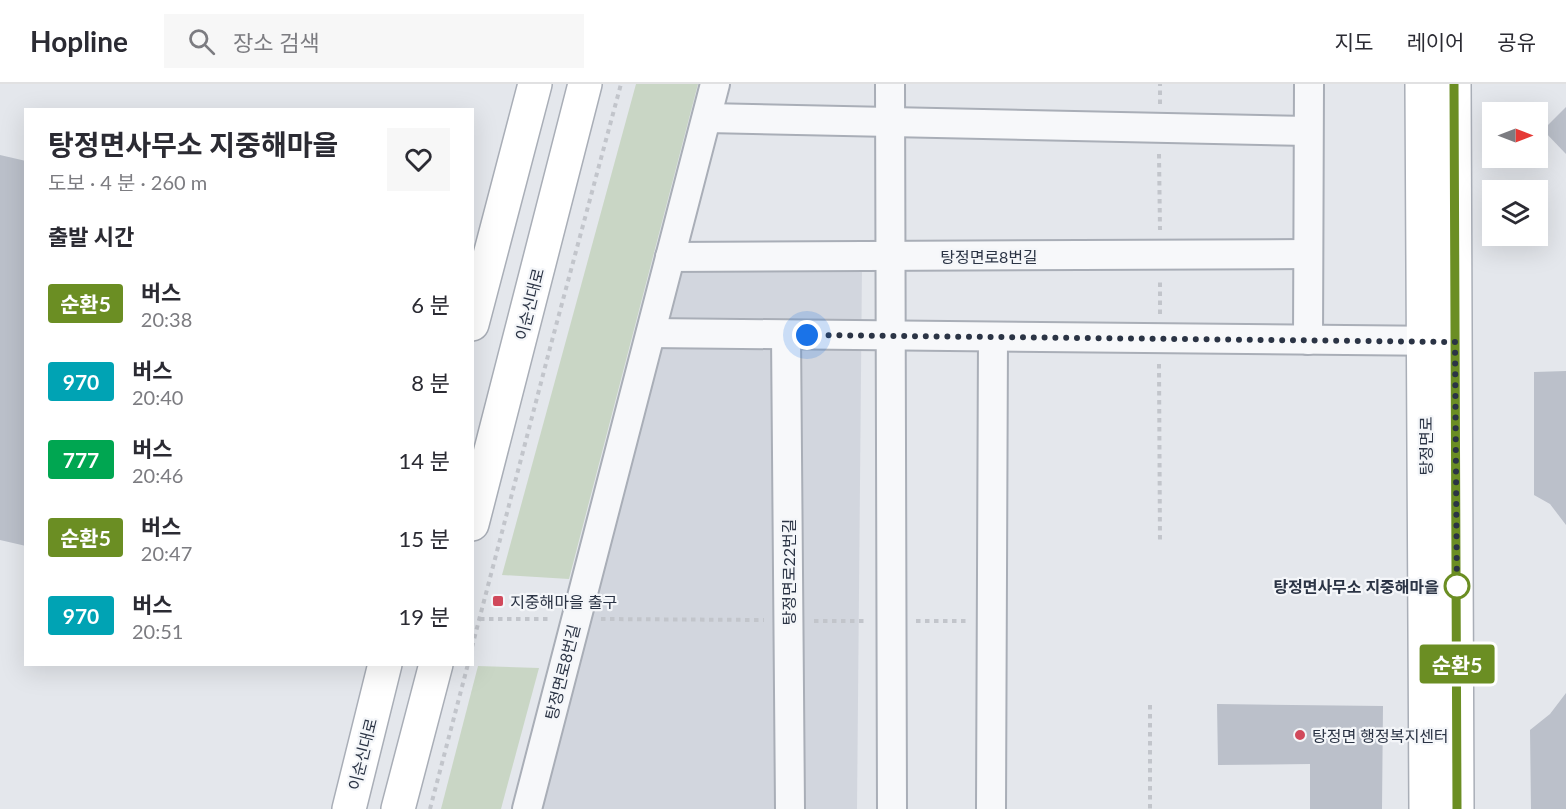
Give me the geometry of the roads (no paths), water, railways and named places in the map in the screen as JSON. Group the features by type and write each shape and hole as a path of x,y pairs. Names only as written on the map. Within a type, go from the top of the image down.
{"main road":[{"path":"474,316 535,84"},
{"name":"이순신대로","path":"474,516 585,84"},
{"name":"탕정면로","path":"1422,84 1440,341 1457,809"},
{"name":"탕정면로","path":"1426,809 1440,341 1454,84"},
{"name":"이순신대로","path":"349,809 385,666"},
{"path":"398,809 435,666"}],"street":[{"name":"탕정면로8번길","path":"527,809 715,84"},
{"path":"890,84 892,809"},
{"path":"1308,340 1309,84"},
{"path":"707,118 1308,131"},
{"name":"탕정면로8번길","path":"670,257 1308,254"},
{"path":"651,333 1440,341"},
{"name":"탕정면로22번길","path":"786,335 790,809"},
{"path":"991,809 993,337"}],"place":[{"name":"탕정면사무소 지중해마을","path":"1457,586"},
{"name":"지중해마을 출구","path":"498,601"},
{"name":"탕정면 행정복지센터","path":"1300,735"}]}
